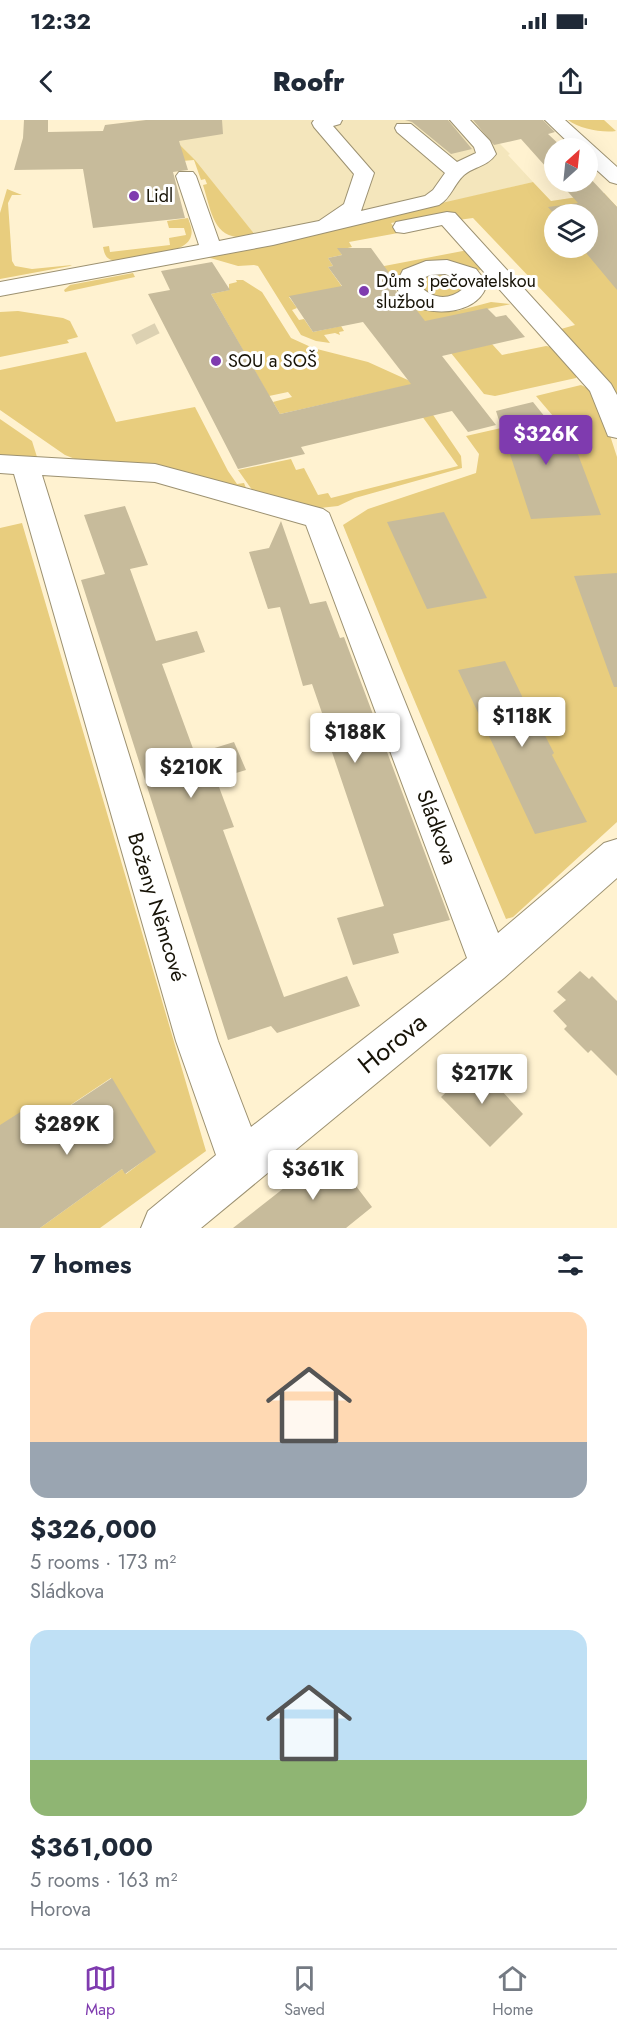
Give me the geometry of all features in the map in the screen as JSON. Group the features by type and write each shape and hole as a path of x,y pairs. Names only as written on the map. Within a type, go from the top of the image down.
{"street":[{"path":"327,225 353,207 364,173 321,123 333,120"},
{"path":"0,289 212,249 432,201 439,197 456,172 462,167 481,162 486,154 483,145 459,120"},
{"path":"554,120 573,138"},
{"path":"404,128 456,172"},
{"path":"598,161 617,178"},
{"path":"186,176 212,249"},
{"path":"399,228 447,218 602,388 617,429"},
{"path":"473,278 499,273"},
{"name":"Sládkova","path":"12,465 155,473 313,516 320,520 490,965"},
{"name":"Boženy Němcové","path":"12,465 197,1041 242,1163"},
{"name":"Horova","path":"165,1228 242,1163 490,965 617,855"}],"shaded area":[{"path":"161,120 476,120 510,154 508,155 533,182 292,239 256,236 187,152 170,135"},
{"path":"568,120 604,120 616,131 591,130"},
{"path":"167,132 195,160 256,236 231,236 217,226 203,185 207,184 205,179 201,180 194,160 170,162"},
{"path":"533,182 551,201 604,193 617,207 617,398 611,383 561,329 575,325 473,218 458,220 451,212 391,223 398,233 349,242 352,247 339,250 342,255 328,258 333,266 328,267 343,288 289,297 297,308 292,310 299,320 304,319 313,332 341,326 344,331 339,332 340,335 335,333 324,335 330,343 301,335 258,266 238,266 207,257"},
{"path":"7,189 22,195 12,195 8,203 12,261 15,266 32,269 72,265 0,279 0,213"},
{"path":"188,218 191,236 180,248 118,261 109,259 105,253 103,247 109,246 110,252 170,245 169,238 186,235 184,228 169,228 167,221"},
{"path":"468,250 485,269 476,271 428,262 409,268 399,276 373,281 379,267"},
{"path":"439,271 461,278 466,287 452,298 427,296 415,281"},
{"path":"133,273 135,277 65,292 64,290 70,285"},
{"path":"236,280 243,280 262,292 291,338 313,348 368,362 410,381 461,456 462,468 355,498 338,506 311,509 255,494 238,470 291,459 296,470 304,468 318,495 328,493 331,498 458,466 401,387 280,414 273,402 292,397 288,392 269,396 211,294 229,290 229,284 237,282"},
{"path":"491,302 511,304 424,322 397,313 424,306 457,311"},
{"path":"18,311 70,321 78,337 67,340 69,343 0,357 0,312"},
{"path":"492,344 502,355 546,346 558,348 579,372 576,378 495,396 484,394 451,353"},
{"path":"86,352 116,422 195,407 228,471 237,484 244,483 248,493 80,461 65,455 0,410 0,370"},
{"path":"581,385 596,392 617,457 617,822 513,917 506,919 343,525 368,509 476,473 479,454 466,436 553,416 536,396"},
{"path":"0,419 32,441 37,457 0,456"},
{"path":"22,523 206,1151 100,1228 40,1228 122,1169 126,1174 155,1152 111,1078 51,1118 35,1137 0,1125 0,528"}],"building":[{"path":"24,120 48,120 48,132 103,131 105,125 146,120 222,120 223,134 179,141 188,170 173,172 185,218 93,228 83,169 14,170 23,138"},
{"path":"405,120 448,120 472,149 451,154 412,122"},
{"path":"473,120 543,120 555,132 548,134 552,138 544,138 544,165 521,139 494,145"},
{"path":"598,187 617,207 617,290 590,258 598,258 598,204 570,204 578,203 568,192 598,192"},
{"path":"337,248 371,248 395,281 393,287 425,321 487,308 496,317 506,315 525,337 442,356 496,425 468,432 452,411 301,447 305,454 238,469 148,294 170,290 161,271 212,262 230,290 211,294 280,414 411,384 363,322 313,332 289,296 342,286 328,267 333,266 328,258 342,255"},
{"path":"533,402 561,437 571,436 601,515 531,519 496,411"},
{"path":"125,506 148,565 130,569 156,641 197,631 205,652 162,664 195,754 234,742 246,770 216,779 234,827 223,830 284,997 347,976 360,1006 277,1033 271,1026 228,1040 81,580 105,574 84,515"},
{"path":"444,512 487,598 427,609 387,522"},
{"path":"281,521 310,604 326,601 340,638 344,637 450,920 393,934 399,953 353,965 337,918 384,906 328,740 331,739 312,684 303,686 280,607 268,609 249,552 269,548"},
{"path":"617,573 617,687 614,687 574,576"},
{"path":"505,661 535,723 538,722 554,753 552,755 587,822 535,834 458,670"},
{"path":"580,971 589,979 592,976 617,1001 617,1076 591,1050 588,1053 564,1029 567,1026 553,1011 566,1000 557,992"},
{"path":"477,1064 523,1114 490,1147 441,1097"},
{"path":"112,1078 156,1152 125,1174 122,1169 40,1228 0,1228 0,1125 22,1111 32,1131"},
{"path":"330,1152 372,1207 346,1228 233,1228"}],"tunnel":[{"path":"143,329 148,339"}],"place":[{"name":"Lidl","path":"134,196"},
{"name":"Dům s pečovatelskou službou","path":"364,291"},
{"name":"SOU a SOŠ","path":"216,361"}]}
